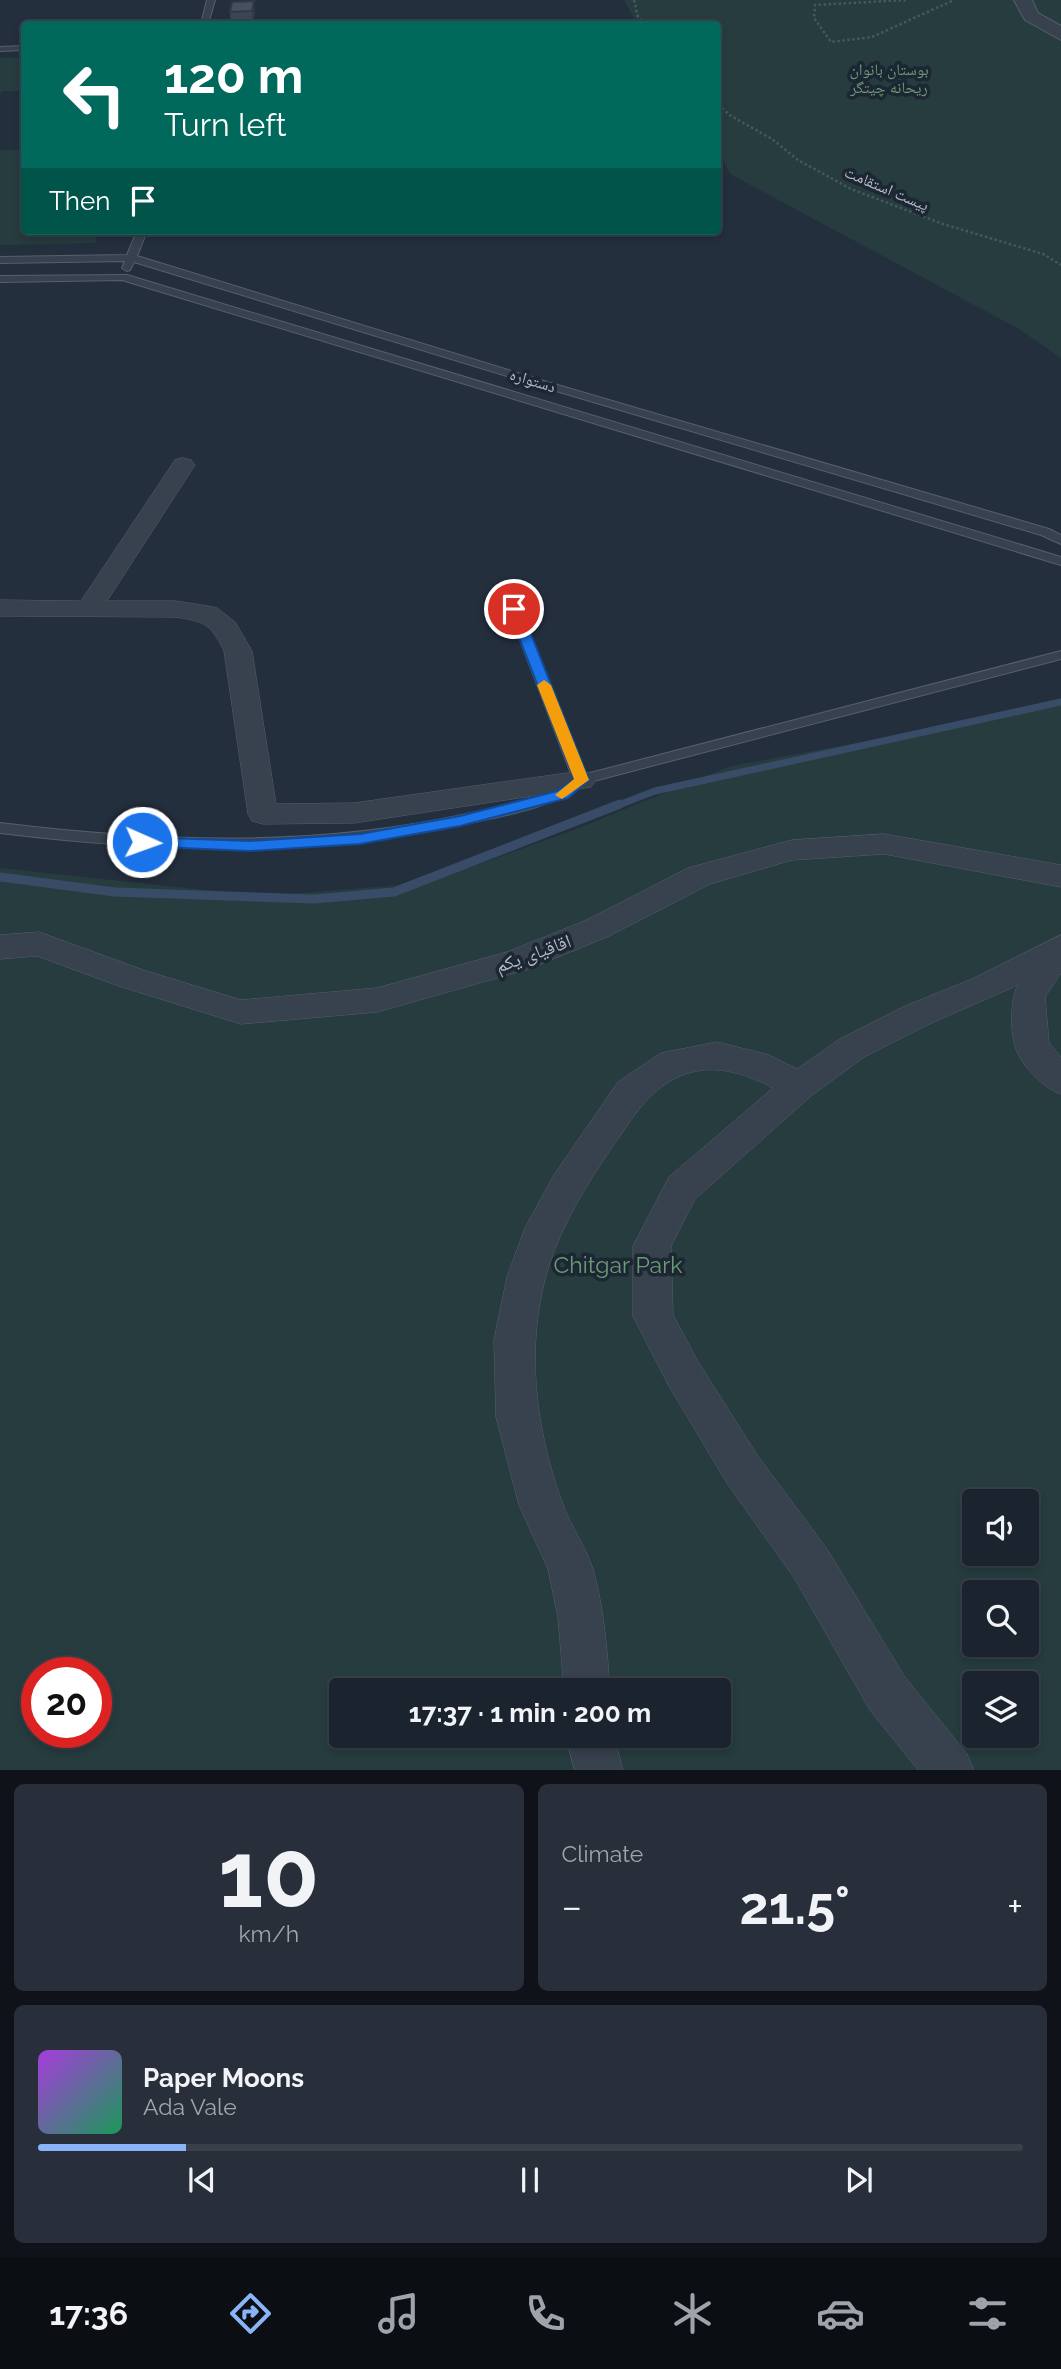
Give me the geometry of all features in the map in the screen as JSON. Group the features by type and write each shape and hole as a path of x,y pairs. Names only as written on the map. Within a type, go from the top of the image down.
{"street":[{"path":"1023,0 1031,16 1061,34"},
{"path":"89,608 183,465"},
{"path":"0,608 176,609 208,614 226,628 238,651 263,814 354,813 582,780"},
{"name":"اقاقیای یکم","path":"0,947 39,944 131,978 241,1012 377,1000 517,961 598,928 699,876 792,850 884,844 1061,876"},
{"path":"1061,947 1028,996 1032,1047 1061,1081"},
{"path":"950,1770 887,1693 810,1564 722,1437 683,1373 653,1316 652,1246 682,1188 799,1086 852,1048 915,1016 984,988 1061,947"},
{"path":"586,1678 581,1616 570,1568 541,1505 517,1417 514,1340 526,1277 544,1228 601,1133 631,1092 673,1062 717,1055 757,1064 799,1086"},
{"path":"593,1748 599,1770"}],"lane":[{"path":"205,21 211,0"},
{"path":"0,49 21,48"},
{"path":"122,277 133,258 141,235"},
{"name":"دستواره","path":"0,260 133,258 540,383 1045,532 1061,540"},
{"path":"0,279 122,277 1061,561"},
{"path":"505,585 582,780"},
{"path":"0,828 88,840 250,846 360,839 520,807 562,794 582,780 1061,654"}],"path":[{"path":"634,0 638,17 642,21"},
{"path":"906,0 815,5 814,18 831,42 873,37 954,0"},
{"name":"پیست استقامت","path":"721,108 772,139 798,160 851,189 943,225 1043,254 1061,265"}],"green space":[{"name":"بوستان بانوان ریحانه چیتگر","path":"624,0 1061,0 1061,358 1019,329 730,174 721,156 721,21 635,21"},
{"path":"0,58 21,58 21,91 2,91 0,94"},
{"path":"0,150 21,150 21,235 98,235 95,243 0,245"},
{"name":"Chitgar Park","path":"1061,702 1061,1770 0,1770 0,868 261,896 427,883 571,831 731,766"}],"building":[{"path":"254,1 252,11 230,12 232,2"}],"waterway":[{"path":"616,806 655,791 1061,702"},
{"path":"0,877 115,892 314,899 394,892 620,804"}],"slow traffic":[{"path":"544,685 582,780 562,795"}],"route":[{"path":"142,842 250,846 360,839 460,821 562,794 582,780 514,609"}]}
